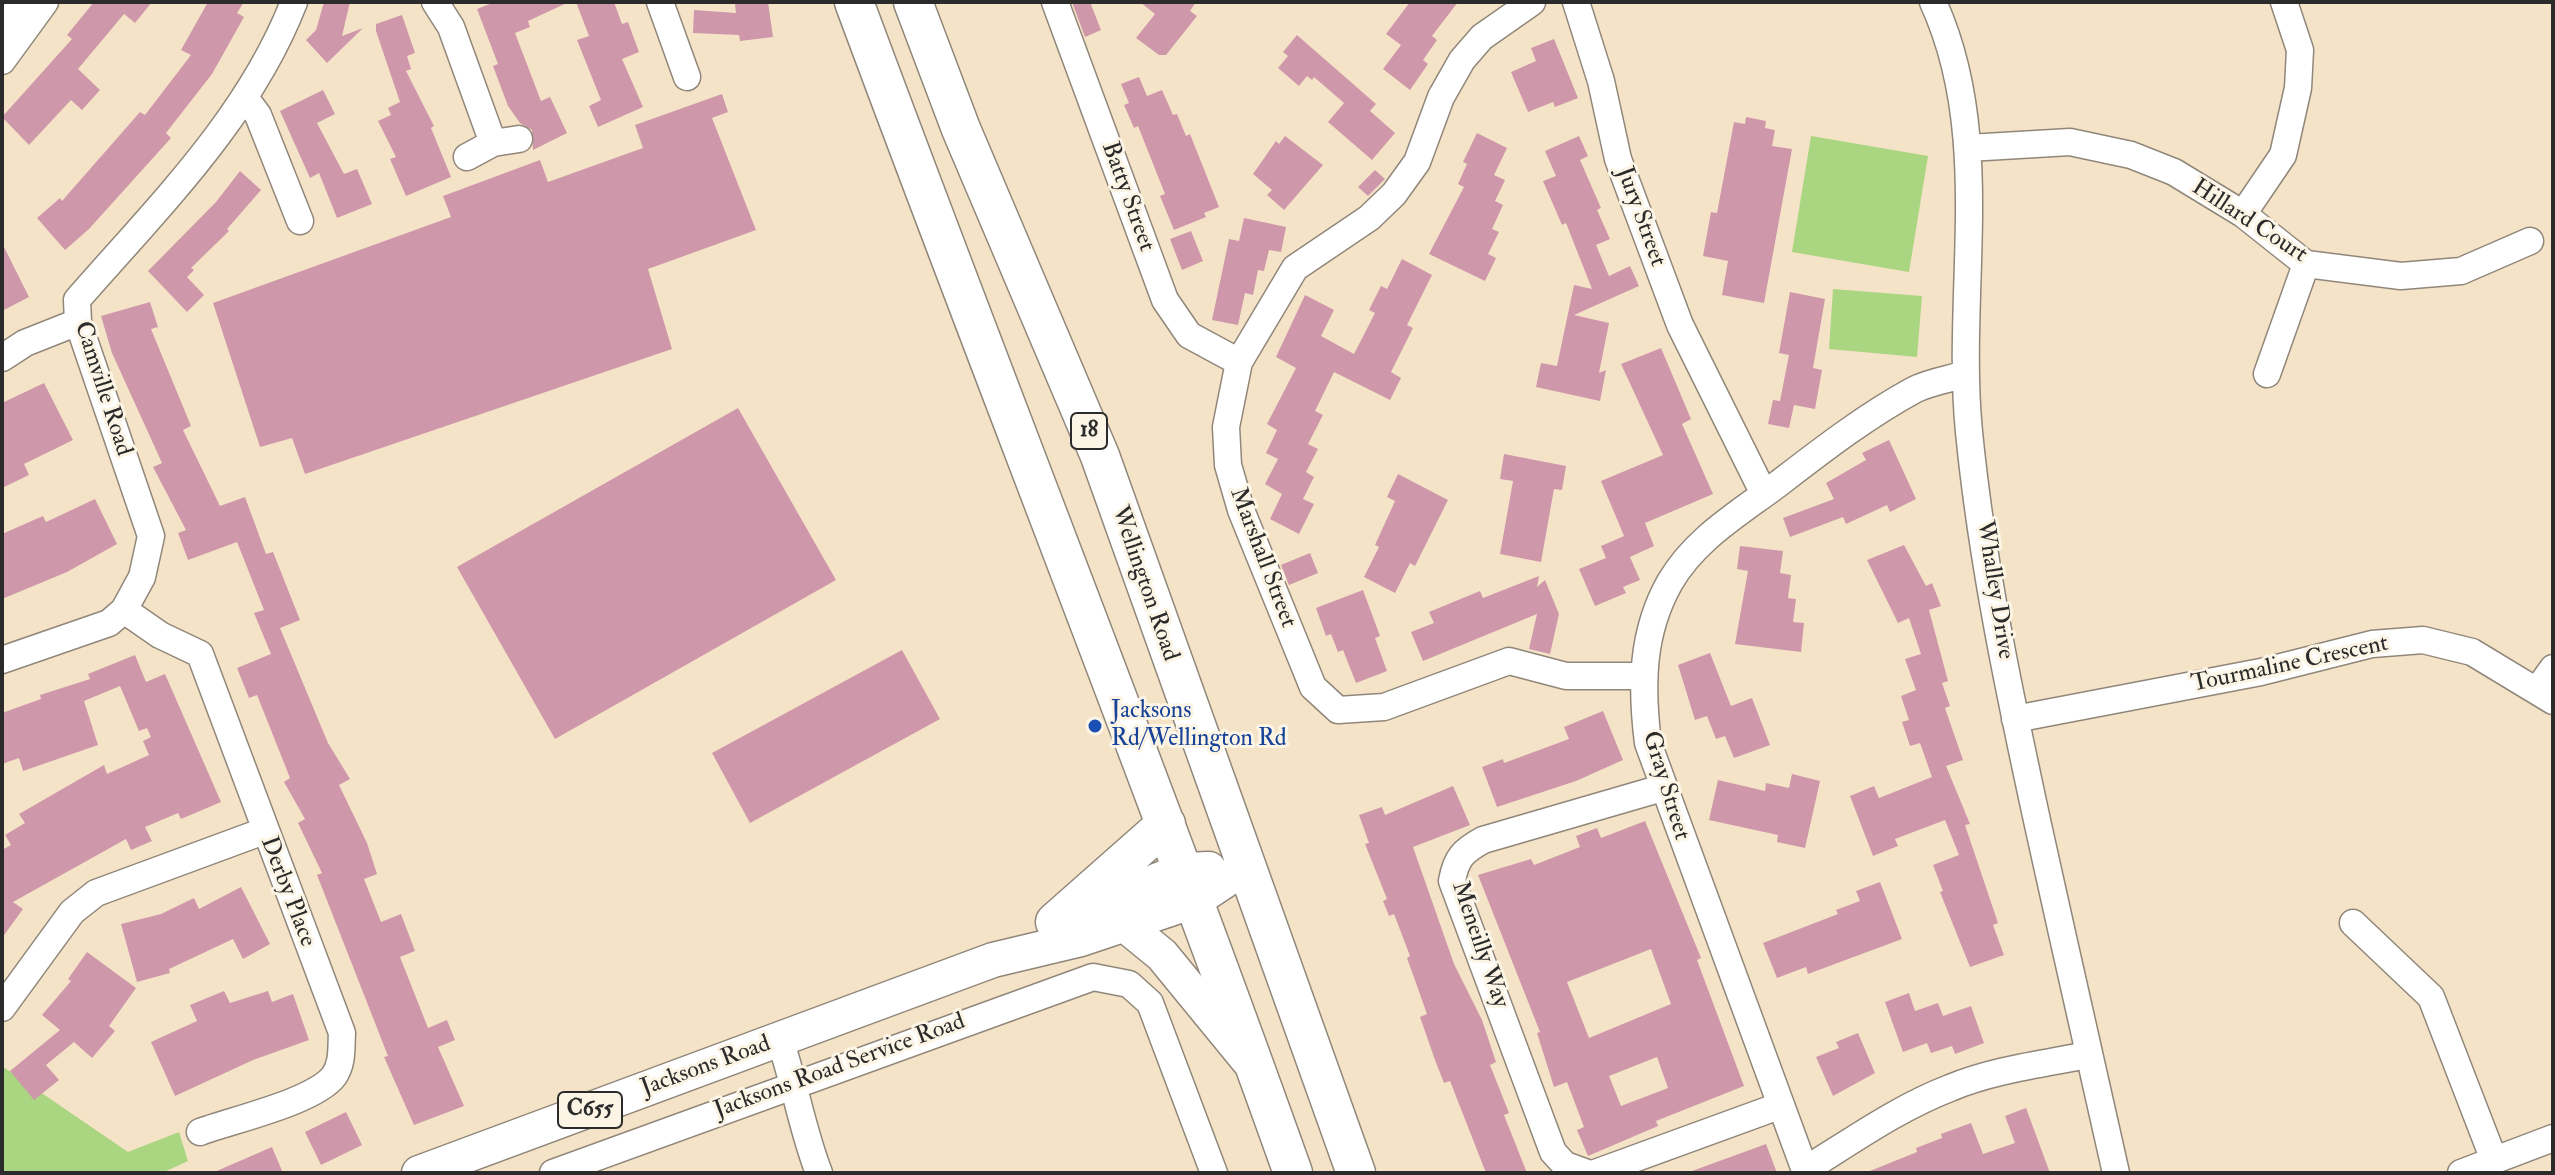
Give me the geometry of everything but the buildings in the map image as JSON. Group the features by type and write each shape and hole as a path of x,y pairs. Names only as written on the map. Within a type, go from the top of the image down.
{"highway":[{"path":"854,2 1015,435 1166,824 1293,1173"},
{"name":"Wellington Road","path":"913,2 961,129 1100,456 1356,1173"},
{"path":"1055,922 1166,824"}],"main road":[{"name":"Jacksons Road","path":"993,960 1055,922 1189,886 1245,867"},
{"name":"Jacksons Road","path":"419,1173 993,960 1124,924 1189,886"},
{"path":"1124,924 1178,973 1258,1073"}],"street":[{"path":"2,30 22,2"},
{"path":"2,61 45,2"},
{"name":"Camville Road","path":"124,610 142,577 151,536 78,322 77,300 183,179 246,99 294,2"},
{"path":"435,2 451,27 506,141 467,157"},
{"path":"660,2 687,77"},
{"name":"Batty Street","path":"1055,2 1165,300 1189,335 1239,362"},
{"name":"Marshall Street","path":"1532,2 1482,37 1462,60 1441,97 1417,162 1394,194 1369,218 1295,268 1239,362 1226,427 1228,465 1241,510 1313,687 1338,710 1384,707 1509,661 1566,676 1643,676"},
{"name":"Jury Street","path":"1576,2 1601,81 1618,159 1680,325 1770,489"},
{"name":"Whalley Drive","path":"1933,2 1944,25 1959,83 1968,148 1969,430 2015,719 2116,1173"},
{"path":"2243,214 2283,155 2298,88 2300,50 2284,2"},
{"path":"246,99 258,115 300,221"},
{"name":"Hillard Court","path":"1968,148 2070,142 2131,155 2174,172 2243,214 2306,264 2401,276 2461,271 2530,241"},
{"path":"2267,374 2306,264"},
{"path":"2,358 36,338 78,322"},
{"name":"Gray Street","path":"1968,386 1915,389 1770,489 1694,549 1670,583 1645,648 1643,676 1648,743 1779,1106 1806,1172 1899,1112 1951,1087 1992,1074 2088,1055"},
{"path":"2,660 109,623 124,610"},
{"name":"Derby Place","path":"124,610 160,635 200,654 342,1033 341,1062 333,1078 306,1095 200,1132"},
{"name":"Tourmaline Crescent","path":"2015,719 2261,672 2372,644 2423,640 2472,652 2548,686"},
{"name":"Meneilly Way","path":"1587,1173 1565,1165 1553,1152 1452,881 1455,863 1464,850 1483,840 1662,788"},
{"path":"2,1008 72,912 96,893 264,831"},
{"path":"2353,923 2431,997 2494,1160"},
{"name":"Jacksons Road Service Road","path":"553,1173 1083,978 1109,977 1129,984 1150,1003 1156,1013 1214,1173"},
{"path":"771,1043 819,1173"},
{"path":"1595,1173 1779,1106"},
{"path":"2461,1173 2553,1138"}],"green space":[{"path":"1811,136 1928,156 1909,272 1792,252"},
{"path":"1833,289 1922,296 1917,357 1829,349"},
{"path":"2,1066 128,1152 179,1132 188,1161 162,1173 2,1173"}],"place":[{"name":"Jacksons Rd/Wellington Rd","path":"1095,726"}]}
